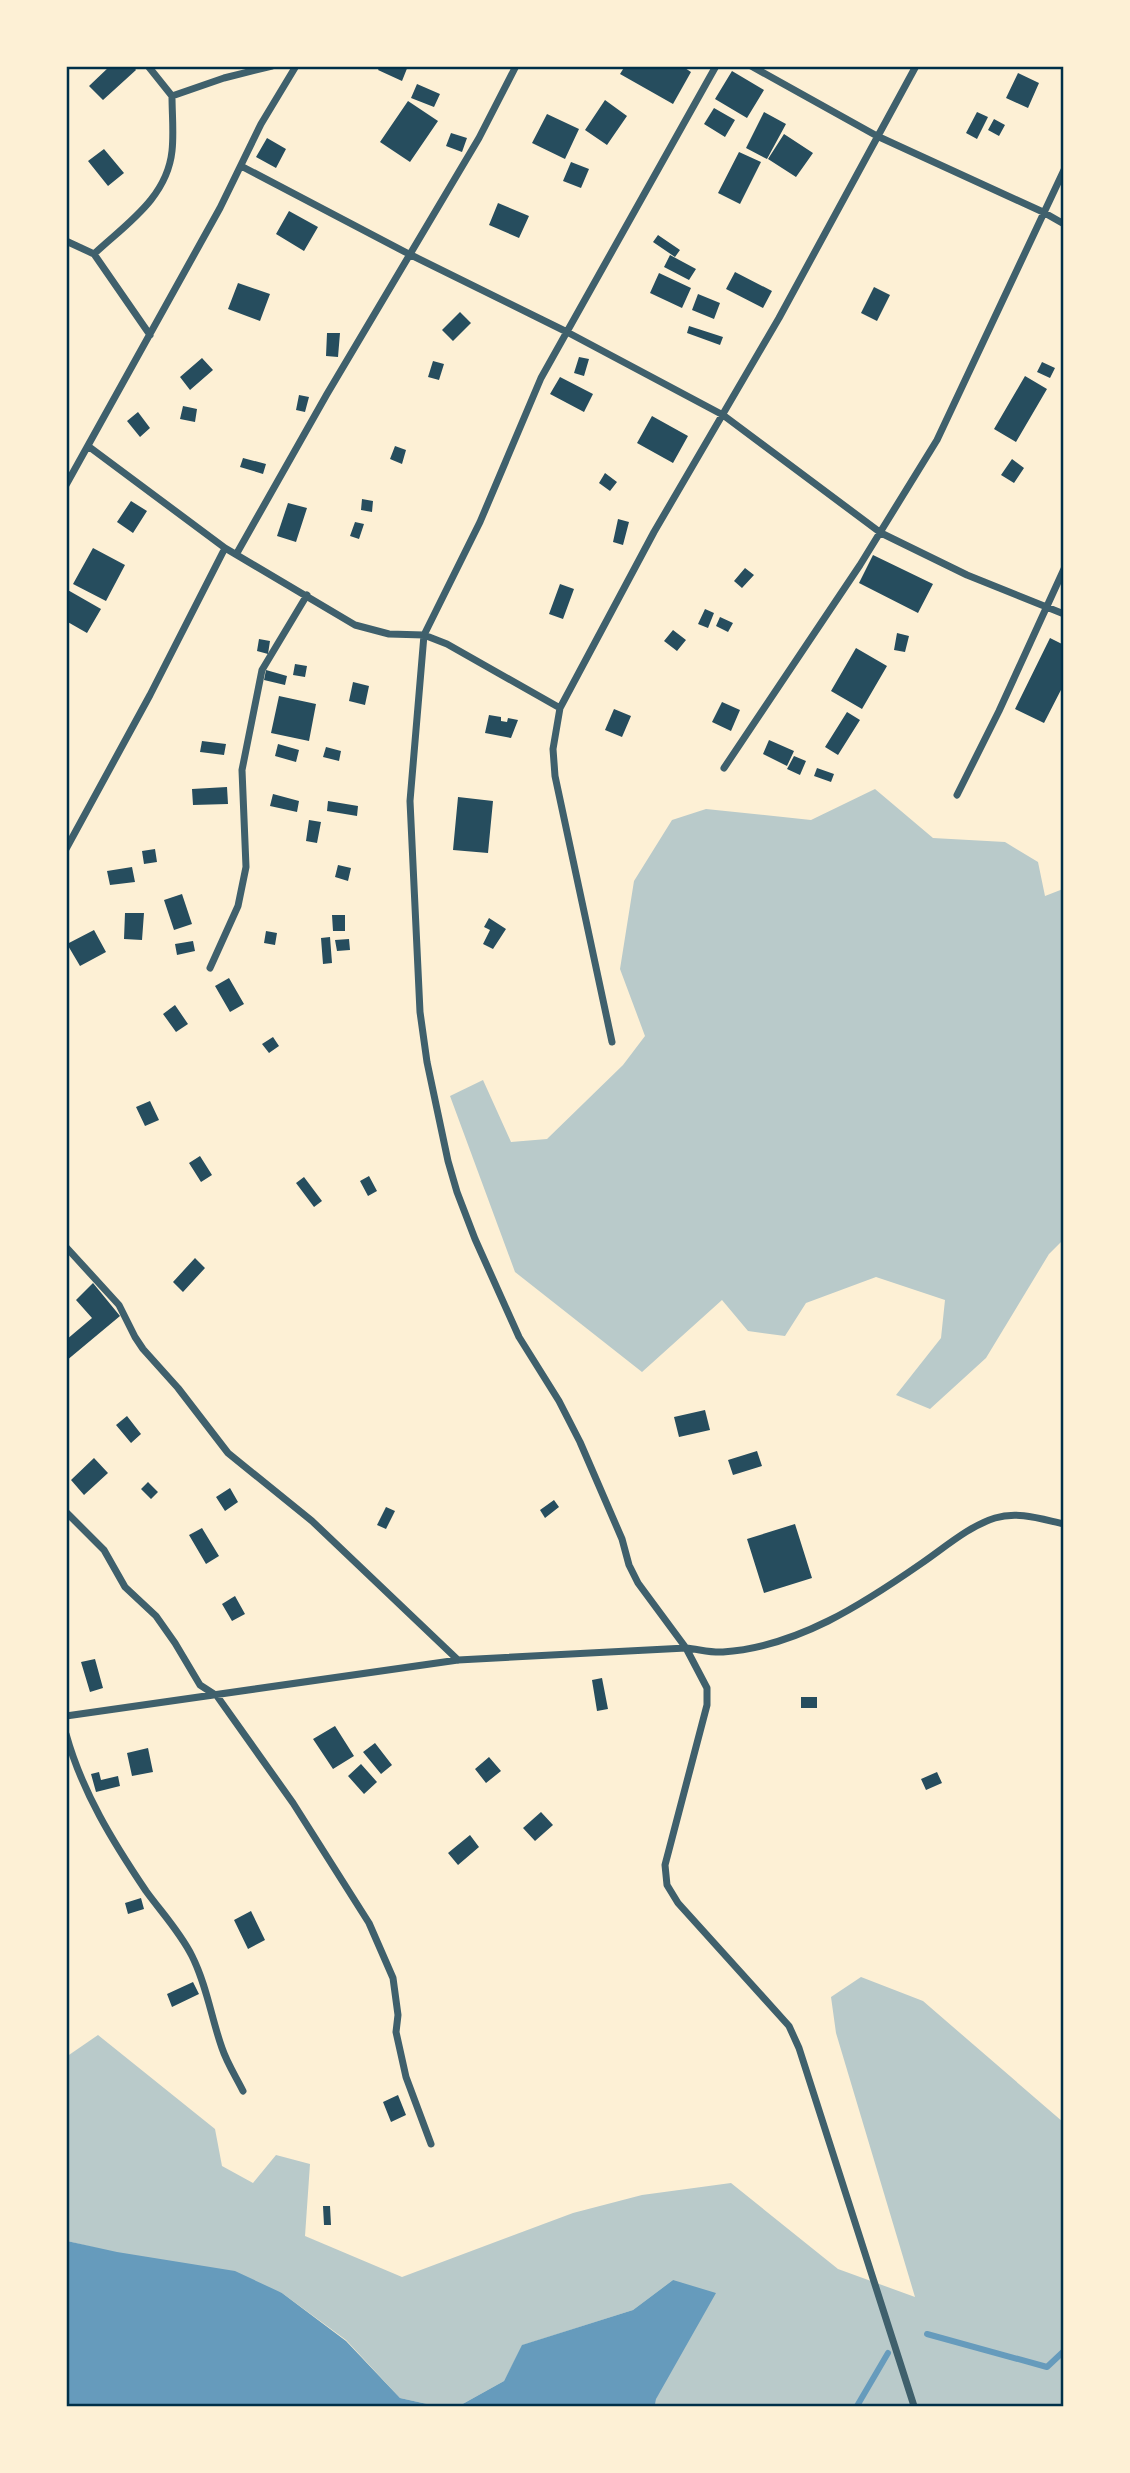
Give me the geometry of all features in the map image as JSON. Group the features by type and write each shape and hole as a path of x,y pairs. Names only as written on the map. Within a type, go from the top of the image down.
{"street":[{"path":"94,254 154,199 167,175 172,152 172,96 148,66"},
{"path":"172,96 272,66"},
{"path":"66,485 150,335 261,124 296,66"},
{"path":"237,553 479,138 516,66"},
{"path":"716,66 541,378 480,522 424,635 410,801 420,1012 447,1161 461,1204 490,1273 519,1337 559,1401 579,1442 622,1539 629,1565 638,1583 686,1648 707,1688 707,1705 665,1865 667,1885 678,1903 789,2026 799,2048 914,2406"},
{"path":"751,66 877,136 1043,212 1063,224"},
{"path":"612,1042 555,776 553,749 560,708 654,532 779,318 916,66"},
{"path":"241,166 409,254 567,332 723,415 881,533 967,575 1063,614"},
{"path":"724,768 881,533 937,440 1063,170"},
{"path":"66,241 94,254 150,335"},
{"path":"88,446 225,548 355,625 389,634 424,635 447,644 560,708"},
{"path":"66,849 150,695 225,548"},
{"path":"957,795 999,711 1063,569"},
{"path":"210,968 238,906 246,867 242,770 261,670 307,595"},
{"path":"66,1247 119,1305 144,1349 228,1453 312,1521 458,1660"},
{"path":"66,1512 104,1550 125,1587 156,1616 200,1685 217,1696 293,1803 369,1923 393,1978 398,2015 396,2032 405,2077 432,2144"},
{"path":"66,1716 458,1660 686,1648 721,1652 758,1646 817,1628 995,1517 1025,1515 1063,1524"},
{"path":"66,1734 86,1791 124,1859 176,1928 192,1957 206,1989 221,2046 243,2091"}],"shaded area":[{"path":"875,789 933,838 1005,842 1038,862 1045,896 1063,889 1063,1240 1049,1254 986,1358 930,1409 896,1395 941,1338 945,1300 876,1277 806,1303 785,1336 748,1331 722,1300 642,1372 515,1272 450,1096 483,1080 511,1142 547,1139 623,1065 645,1036 620,969 634,881 672,820 706,809 811,820"},
{"path":"861,1977 923,2001 1063,2122 1063,2406 655,2406 673,2280 633,2310 523,2345 504,2381 459,2406 436,2406 400,2398 346,2340 282,2293 67,2241 66,2057 98,2035 215,2129 222,2166 253,2183 276,2155 310,2164 305,2236 402,2277 573,2213 642,2195 731,2183 838,2269 915,2297 836,2033 831,1997"}],"water":[{"path":"67,2241 235,2271 282,2293 346,2341 400,2398 436,2406 67,2406"},
{"path":"673,2280 716,2293 656,2399 655,2406 459,2406 504,2381 522,2345 633,2310"}],"building":[{"path":"110,66 133,66 136,70 103,100 89,86"},
{"path":"380,66 408,66 402,81 378,70"},
{"path":"625,66 682,66 691,72 673,104 620,74"},
{"path":"732,71 764,90 747,118 715,99"},
{"path":"1018,73 1039,83 1028,108 1006,98"},
{"path":"417,84 440,94 434,107 411,98"},
{"path":"605,100 627,116 607,145 585,130"},
{"path":"408,101 438,121 410,162 380,142"},
{"path":"714,108 735,120 725,137 704,124"},
{"path":"764,112 786,124 767,159 746,148"},
{"path":"977,112 988,117 977,139 966,133"},
{"path":"547,114 579,129 565,159 532,143"},
{"path":"994,119 1005,125 999,136 988,130"},
{"path":"451,133 467,138 462,152 446,146"},
{"path":"784,134 813,153 796,177 768,159"},
{"path":"267,138 286,149 276,168 256,157"},
{"path":"104,149 124,173 108,186 88,161"},
{"path":"739,152 761,162 740,204 718,193"},
{"path":"571,162 589,169 581,188 563,181"},
{"path":"498,203 529,216 519,238 489,225"},
{"path":"289,211 318,227 304,251 276,234"},
{"path":"658,235 680,250 675,257 653,242"},
{"path":"670,255 696,269 689,280 664,267"},
{"path":"735,272 772,291 763,308 726,289"},
{"path":"659,273 691,288 682,308 650,293"},
{"path":"238,283 270,294 260,321 228,309"},
{"path":"874,287 890,295 877,321 861,313"},
{"path":"698,294 720,303 714,319 692,310"},
{"path":"460,312 471,323 453,341 442,330"},
{"path":"689,326 723,337 720,345 687,333"},
{"path":"327,333 340,333 338,357 326,356"},
{"path":"579,357 589,359 584,376 574,373"},
{"path":"202,358 213,370 190,390 180,377"},
{"path":"433,361 444,364 439,380 428,377"},
{"path":"1042,362 1055,368 1050,378 1037,372"},
{"path":"1025,376 1047,389 1016,442 994,429"},
{"path":"560,377 593,394 584,412 550,394"},
{"path":"299,395 309,397 305,412 296,410"},
{"path":"183,406 197,409 195,422 180,419"},
{"path":"138,412 150,428 140,437 127,421"},
{"path":"652,416 688,436 673,463 637,443"},
{"path":"395,446 406,450 402,464 390,459"},
{"path":"243,458 266,464 263,474 240,467"},
{"path":"1012,459 1024,468 1014,483 1001,475"},
{"path":"605,473 617,482 610,491 599,483"},
{"path":"362,499 373,501 372,512 361,510"},
{"path":"131,501 147,511 133,533 117,522"},
{"path":"288,503 307,508 296,542 277,536"},
{"path":"618,519 629,522 623,545 613,542"},
{"path":"355,522 364,524 359,539 350,536"},
{"path":"93,548 125,565 106,601 73,584"},
{"path":"873,555 933,584 918,613 859,583"},
{"path":"745,568 754,575 742,588 734,581"},
{"path":"560,584 574,589 563,619 549,614"},
{"path":"66,589 101,609 87,633 66,621"},
{"path":"705,609 714,613 708,628 698,624"},
{"path":"720,617 733,623 728,632 716,626"},
{"path":"673,630 686,640 677,651 664,641"},
{"path":"897,633 909,636 905,652 894,650"},
{"path":"1050,638 1064,645 1064,684 1044,723 1015,709"},
{"path":"259,639 270,641 268,654 257,651"},
{"path":"856,648 887,666 862,709 831,691"},
{"path":"295,664 307,666 305,677 293,675"},
{"path":"266,670 287,676 285,685 264,680"},
{"path":"353,682 369,686 365,705 349,701"},
{"path":"279,696 316,704 309,741 271,733"},
{"path":"722,702 740,710 731,731 712,722"},
{"path":"614,709 631,716 622,737 605,730"},
{"path":"847,712 860,720 838,755 825,747"},
{"path":"489,715 501,717 501,721 507,722 508,718 518,720 511,738 485,733"},
{"path":"769,740 794,751 787,766 763,754"},
{"path":"202,741 226,744 224,755 200,752"},
{"path":"278,744 299,750 296,762 275,756"},
{"path":"326,747 341,751 339,761 323,757"},
{"path":"794,756 806,761 800,775 787,769"},
{"path":"817,768 834,774 831,782 814,776"},
{"path":"227,787 228,804 193,805 192,789"},
{"path":"273,794 299,801 297,812 270,806"},
{"path":"458,797 493,801 488,853 453,850"},
{"path":"328,801 358,806 357,816 327,811"},
{"path":"309,820 321,822 317,843 306,841"},
{"path":"155,849 157,862 144,864 142,851"},
{"path":"338,865 351,868 348,881 335,877"},
{"path":"132,867 135,882 110,885 107,871"},
{"path":"182,894 192,924 174,930 164,900"},
{"path":"125,913 144,913 142,940 124,939"},
{"path":"332,915 345,915 345,931 333,931"},
{"path":"489,918 506,929 493,949 483,944 490,930 484,927"},
{"path":"94,930 106,952 80,966 67,944"},
{"path":"266,931 277,933 275,945 264,943"},
{"path":"330,937 332,963 323,964 321,938"},
{"path":"349,939 350,950 337,951 335,940"},
{"path":"193,941 195,951 177,955 175,944"},
{"path":"229,978 244,1004 230,1012 215,986"},
{"path":"175,1005 188,1024 176,1032 163,1014"},
{"path":"273,1037 279,1046 269,1053 262,1044"},
{"path":"150,1101 159,1120 145,1126 136,1107"},
{"path":"200,1156 212,1175 201,1182 189,1163"},
{"path":"369,1176 377,1191 368,1196 360,1181"},
{"path":"304,1177 322,1201 314,1207 296,1183"},
{"path":"195,1258 205,1268 183,1292 173,1282"},
{"path":"93,1283 120,1316 66,1361 66,1340 92,1318 76,1300"},
{"path":"705,1410 710,1430 679,1437 674,1417"},
{"path":"127,1416 141,1434 131,1443 116,1425"},
{"path":"757,1451 762,1466 733,1475 728,1460"},
{"path":"94,1458 108,1473 84,1495 71,1480"},
{"path":"148,1482 158,1492 151,1499 141,1489"},
{"path":"230,1488 238,1502 225,1511 216,1497"},
{"path":"554,1500 559,1507 545,1518 540,1510"},
{"path":"386,1507 395,1511 386,1529 377,1525"},
{"path":"795,1524 812,1578 764,1593 747,1539"},
{"path":"202,1528 219,1556 206,1564 189,1535"},
{"path":"235,1596 245,1614 232,1621 222,1604"},
{"path":"95,1659 103,1688 90,1692 81,1662"},
{"path":"602,1678 608,1709 597,1711 592,1680"},
{"path":"801,1697 817,1697 817,1708 801,1708"},
{"path":"335,1726 354,1756 333,1769 313,1739"},
{"path":"375,1743 392,1765 381,1774 363,1752"},
{"path":"148,1748 153,1772 132,1776 127,1753"},
{"path":"489,1757 501,1771 486,1783 475,1769"},
{"path":"361,1764 377,1782 364,1794 348,1776"},
{"path":"99,1772 101,1780 118,1776 120,1786 96,1792 91,1774"},
{"path":"937,1772 942,1783 926,1790 921,1779"},
{"path":"541,1812 553,1825 535,1841 523,1828"},
{"path":"470,1835 479,1847 458,1865 448,1853"},
{"path":"141,1898 144,1909 128,1914 125,1903"},
{"path":"251,1911 265,1940 248,1949 234,1920"},
{"path":"193,1982 199,1994 172,2007 167,1994"},
{"path":"398,2095 406,2115 391,2122 383,2102"},
{"path":"323,2206 330,2206 331,2225 324,2225"}],"waterway":[{"path":"927,2334 1047,2367 1064,2351"},
{"path":"857,2406 888,2353"}]}
